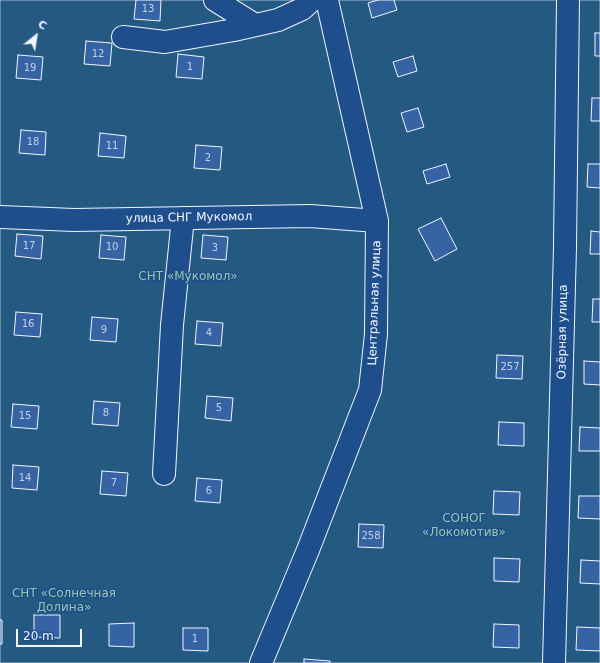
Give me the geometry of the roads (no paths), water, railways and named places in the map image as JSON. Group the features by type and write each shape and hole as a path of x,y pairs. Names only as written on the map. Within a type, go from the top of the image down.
{"street":[{"path":"215,0 255,25"},
{"path":"123,37 166,42 255,25 278,20 302,8 312,0"},
{"name":"Центральная улица","path":"261,663 308,550 370,390 376,334 377,221 327,0"},
{"name":"Озёрная улица","path":"554,663 565,247 568,0"},
{"name":"улица СНГ Мукомол","path":"0,217 74,220 310,216 377,221"},
{"path":"164,474 172,326 183,218"}],"park label":[{"name":"СНТ «Мукомол»","path":"188,277"},
{"name":"СОНОГ «Локомотив»","path":"464,526"},
{"name":"СНТ «Солнечная Долина»","path":"64,601"}]}
